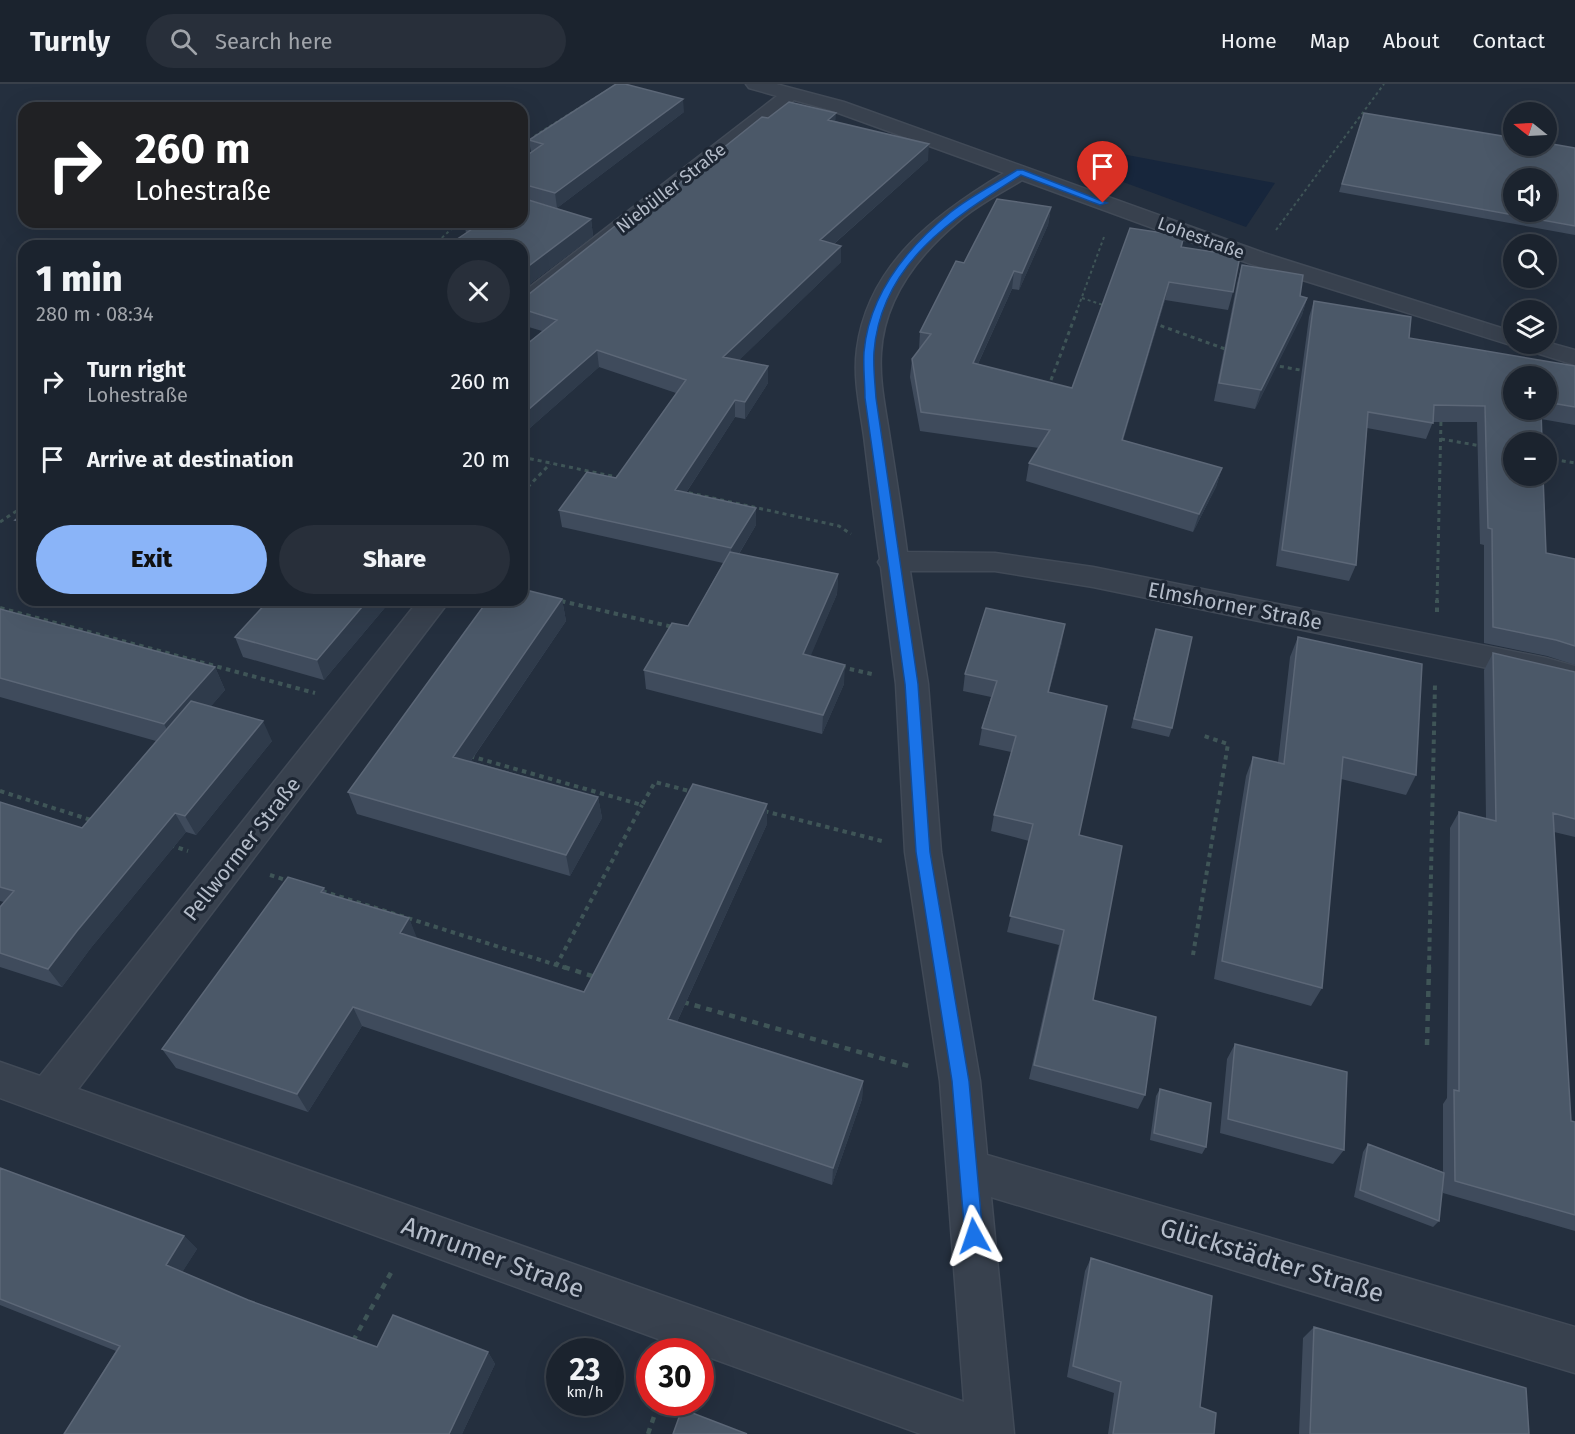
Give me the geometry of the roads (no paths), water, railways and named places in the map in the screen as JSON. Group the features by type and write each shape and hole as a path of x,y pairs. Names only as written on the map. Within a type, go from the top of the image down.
{"street":[{"name":"Lohestraße","path":"755,84 837,106 976,154 1256,258 1503,337"},
{"name":"Niebüller Straße","path":"528,299 792,93"},
{"path":"988,1434 960,1081 923,852 912,684 892,562 871,398 869,352 876,318 892,279 917,248 955,213 1020,172"},
{"path":"1557,353 1575,358"},
{"name":"Elmshorner Straße","path":"892,562 945,560 995,562 1093,577 1546,669 1575,677"},
{"name":"Pellwormer Straße","path":"48,1097 430,606"},
{"name":"Amrumer Straße","path":"0,1080 988,1434"},
{"name":"Glückstädter Straße","path":"968,1170 1575,1350"}],"water":[{"path":"1122,154 1275,183 1246,227 1104,175"}]}
